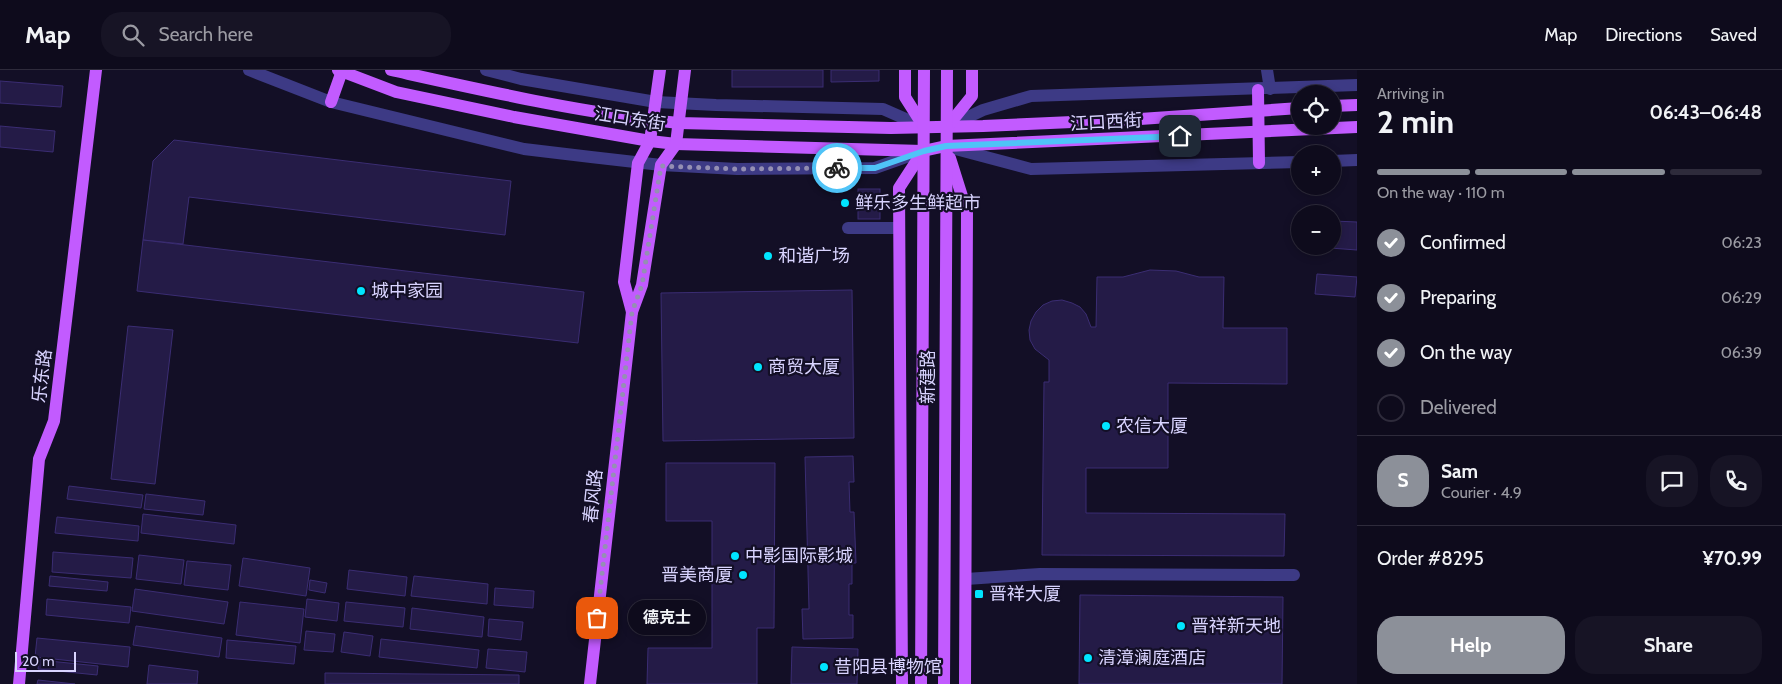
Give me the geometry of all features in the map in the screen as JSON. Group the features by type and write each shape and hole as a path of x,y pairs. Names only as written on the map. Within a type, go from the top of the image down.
{"main road":[{"name":"乐东路","path":"19,684 39,459 54,421 96,70"},
{"name":"江口东街","path":"391,70 529,101 653,121 881,128 924,127"},
{"name":"春风路","path":"632,312 624,282 638,162 650,141 660,70"},
{"name":"春风路","path":"590,684 632,312 642,285 661,166 676,144 685,70"},
{"path":"905,70 905,97 924,127"},
{"name":"新建路","path":"921,684 924,70"},
{"name":"新建路","path":"944,684 947,70"},
{"path":"948,127 972,96 972,70"},
{"path":"331,102 340,71"},
{"name":"江口东街","path":"340,71 396,92 514,117 650,141 676,144 924,151"},
{"path":"1259,163 1258,110 1264,90"},
{"path":"1341,106 1357,105"},
{"name":"江口西街","path":"924,127 1140,119 1291,108"},
{"name":"江口西街","path":"924,151 946,146 1357,127"},
{"path":"946,146 967,212 965,684"},
{"path":"902,684 898,188 924,151"}],"street":[{"path":"249,70 331,102 524,149 661,166 737,169 875,168 924,151"},
{"path":"486,70 521,79 656,102 883,109 924,127"},
{"path":"1264,90 1268,70"},
{"path":"948,127 983,110 1030,96 1264,90 1357,85"},
{"path":"946,146 1031,169 1291,162"},
{"path":"1341,161 1357,160"},
{"path":"848,228 899,228"},
{"path":"966,579 1040,574 1294,575"}],"building":[{"path":"732,70 823,70 823,87 732,87"},
{"path":"831,70 879,70 879,81 831,82"},
{"path":"0,81 63,86 61,107 0,103"},
{"path":"0,126 55,131 53,152 0,147"},
{"path":"174,140 511,181 505,235 189,197 183,244 143,240 153,161"},
{"path":"858,189 880,189 880,219 858,219"},
{"path":"1341,221 1357,222 1357,250 1341,249"},
{"name":"城中家园","path":"143,240 584,292 578,343 137,291"},
{"name":"农信大厦","path":"1150,270 1176,271 1199,277 1224,277 1223,328 1287,328 1287,384 1168,383 1168,468 1086,468 1086,513 1285,514 1284,556 1042,555 1044,382 1049,382 1049,360 1035,349 1030,340 1029,330 1031,321 1043,305 1052,301 1062,300 1080,307 1086,314 1091,327 1096,327 1097,277 1123,277"},
{"path":"1317,274 1357,277 1355,297 1315,294"},
{"name":"商贸大厦","path":"852,290 854,438 663,441 661,293"},
{"path":"128,326 173,330 155,484 111,479"},
{"path":"853,456 854,482 849,482 850,512 854,512 856,563 852,563 852,584 849,584 849,615 853,615 853,638 803,639 802,609 809,609 805,457"},
{"name":"晋美商厦","path":"666,463 775,463 774,628 757,628 757,684 647,684 648,648 712,648 712,521 666,521"},
{"path":"69,486 143,495 141,508 67,499"},
{"path":"146,494 205,501 203,515 144,509"},
{"path":"143,514 236,525 234,544 141,533"},
{"path":"57,517 139,526 138,541 55,533"},
{"path":"53,552 133,558 131,578 52,572"},
{"path":"139,555 184,560 181,584 136,579"},
{"path":"243,558 310,568 306,596 239,586"},
{"path":"187,561 231,565 228,590 184,585"},
{"path":"349,570 407,577 405,596 347,589"},
{"path":"50,576 108,582 107,591 49,586"},
{"path":"414,576 488,584 487,604 411,596"},
{"path":"310,580 327,583 325,593 309,590"},
{"path":"495,588 534,591 533,608 494,605"},
{"path":"135,589 228,602 224,624 132,611"},
{"name":"晋祥新天地","path":"1080,595 1283,597 1282,684 1079,684"},
{"path":"47,599 131,607 129,623 46,615"},
{"path":"307,599 339,603 337,621 305,617"},
{"path":"240,602 304,609 300,643 236,635"},
{"path":"346,602 405,608 403,627 344,621"},
{"path":"412,608 484,617 482,637 410,629"},
{"path":"489,619 523,622 521,640 488,636"},
{"path":"136,626 222,638 219,657 133,645"},
{"path":"306,631 335,634 333,652 304,650"},
{"path":"344,632 373,636 370,656 341,652"},
{"path":"37,638 130,647 128,667 35,657"},
{"path":"381,639 479,650 477,668 379,657"},
{"path":"227,640 296,646 294,664 226,658"},
{"name":"昔阳县博物馆","path":"792,647 858,649 857,684 791,684"},
{"path":"488,649 527,652 525,672 486,668"},
{"path":"39,660 98,666 97,675 38,669"},
{"path":"149,665 198,671 197,684 147,684"},
{"path":"325,673 519,675 519,684 325,684"},
{"path":"38,680 75,684 37,684"}],"way so far":[{"path":"597,618 632,312 642,285 661,166 737,169 837,168"}],"place":[{"name":"鲜乐多生鲜超市","path":"845,203"},
{"name":"和谐广场","path":"768,256"},
{"name":"城中家园","path":"361,291"},
{"name":"商贸大厦","path":"758,367"},
{"name":"农信大厦","path":"1106,426"},
{"name":"中影国际影城","path":"735,556"},
{"name":"晋美商厦","path":"743,575"},
{"name":"晋祥大厦","path":"979,594"},
{"name":"德克士","path":"597,618"},
{"name":"晋祥新天地","path":"1181,626"},
{"name":"清漳澜庭酒店","path":"1088,658"},
{"name":"昔阳县博物馆","path":"824,667"}],"route":[{"path":"837,168 875,168 924,151 946,146 1180,136"}]}
